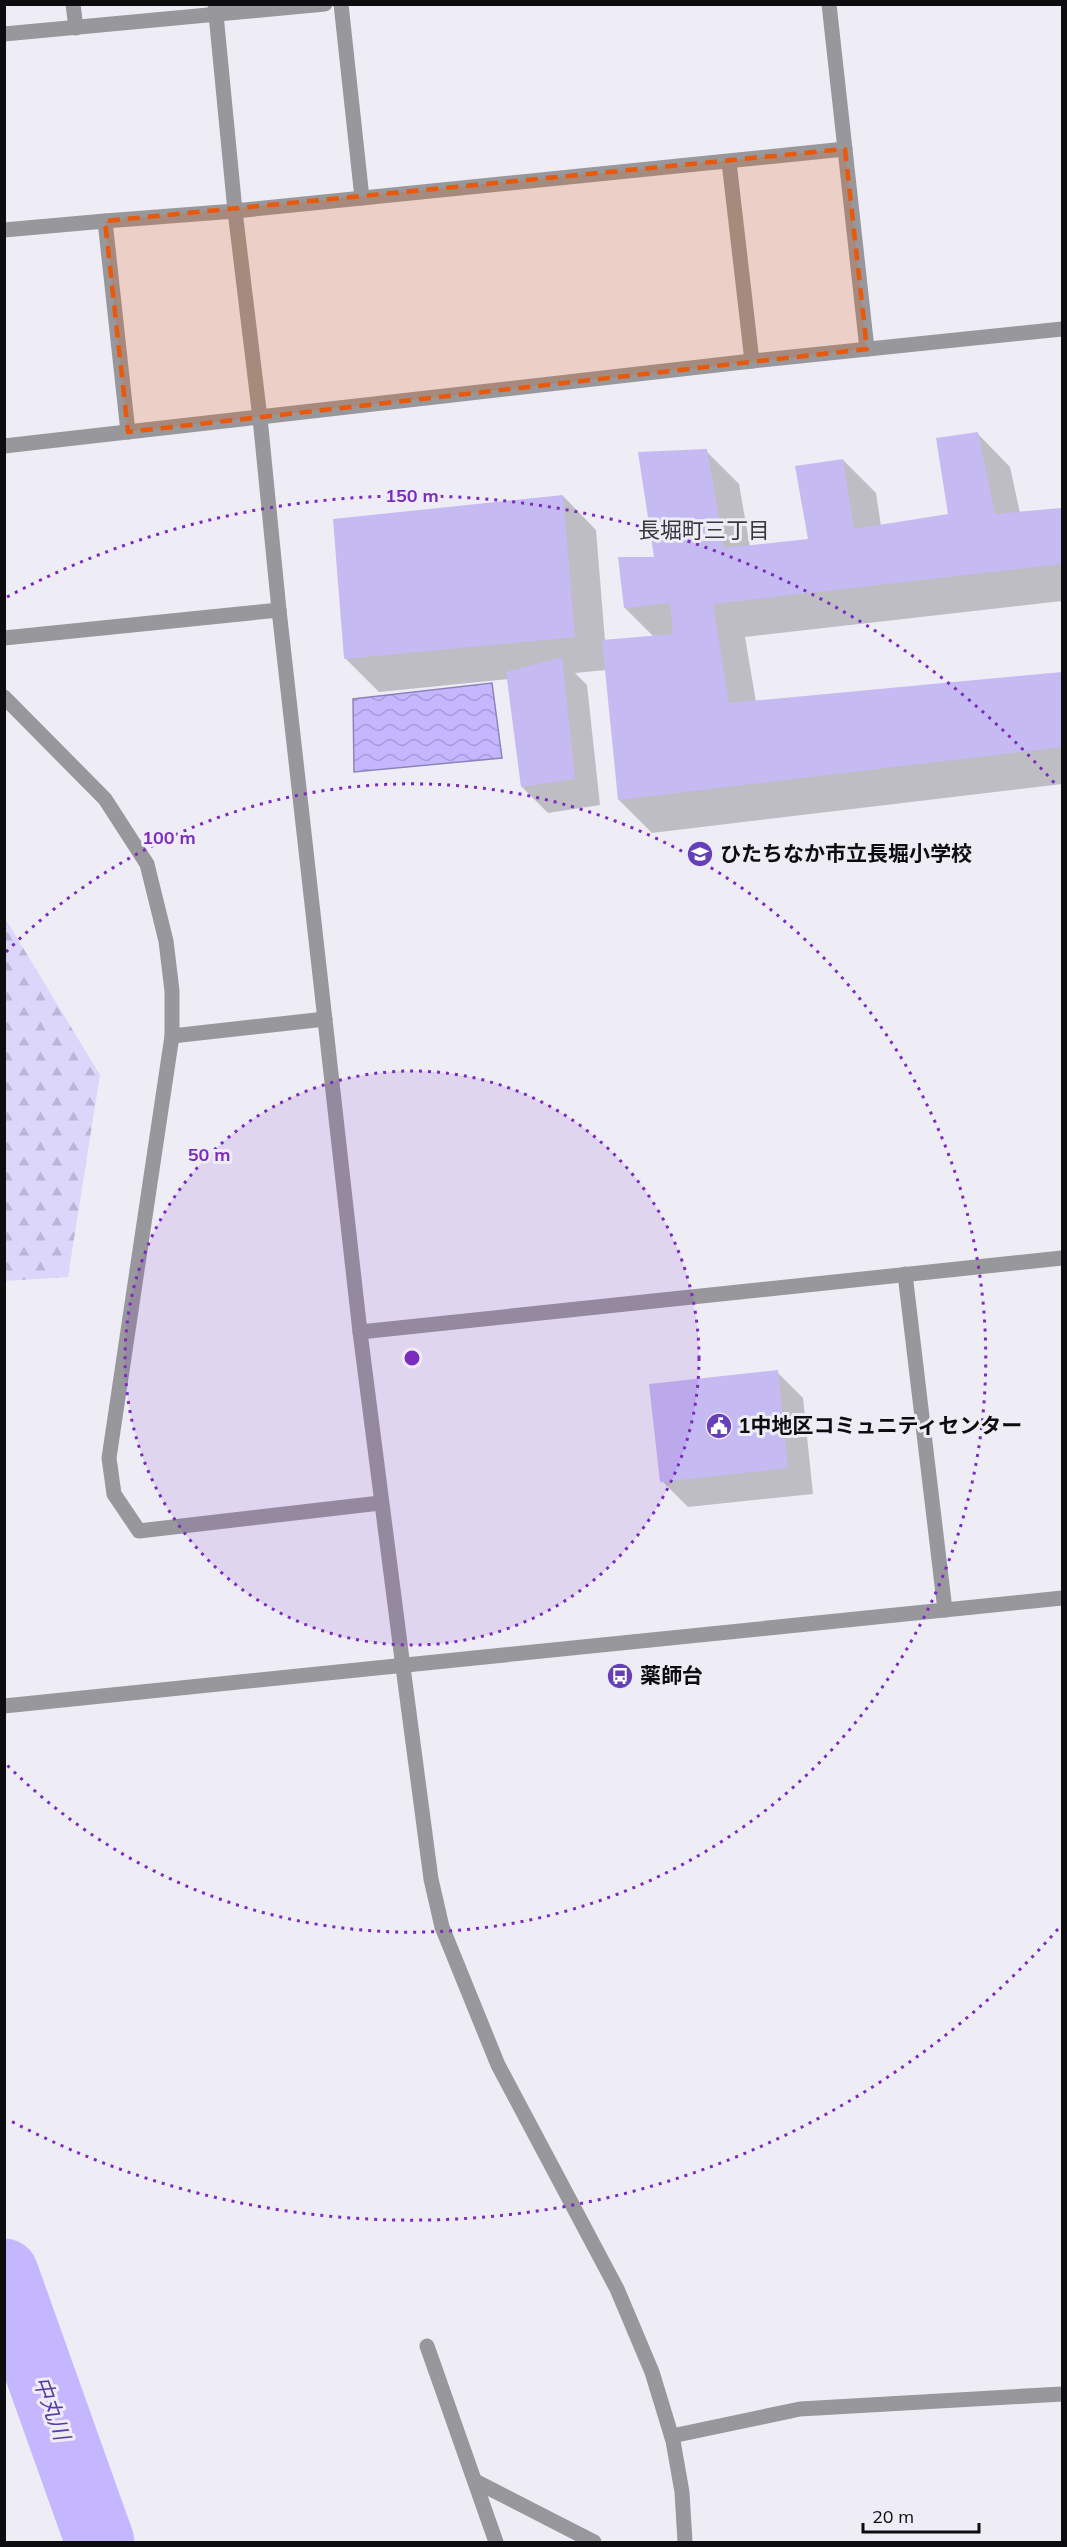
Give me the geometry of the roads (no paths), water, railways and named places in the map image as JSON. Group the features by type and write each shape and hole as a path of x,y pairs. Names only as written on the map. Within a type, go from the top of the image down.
{"street":[{"path":"73,4 76,28"},
{"path":"4,34 76,28 215,10 325,4"},
{"path":"342,4 362,198"},
{"path":"829,4 867,349"},
{"path":"215,10 235,211 260,418 279,610 360,1332 380,1503 431,1879 442,1927 498,2065 617,2289 652,2372 672,2436 682,2492 685,2542"},
{"path":"4,230 235,211 845,150"},
{"path":"729,162 752,361"},
{"path":"105,221 129,432"},
{"path":"4,446 752,361 1062,329"},
{"path":"4,638 279,610"},
{"path":"4,697 105,799 147,864 166,941 172,992 172,1036 109,1458 114,1494 139,1531 380,1503"},
{"path":"172,1036 325,1019"},
{"path":"360,1332 1062,1258"},
{"path":"904,1274 945,1610"},
{"path":"4,1706 1062,1598"},
{"path":"427,2346 496,2542"},
{"path":"672,2436 800,2409 1062,2394"},
{"path":"475,2481 594,2542"}],"water":[{"path":"492,683 502,758 354,772 353,699"}],"waterway":[{"name":"中丸川","path":"4,2273 100,2542"}],"place":[{"name":"ひたちなか市立長堀小学校","path":"700,854"},
{"name":"1中地区コミュニティセンター","path":"719,1426"},
{"name":"薬師台","path":"620,1676"}],"district":[{"name":"長堀町三丁目","path":"704,530"}]}
